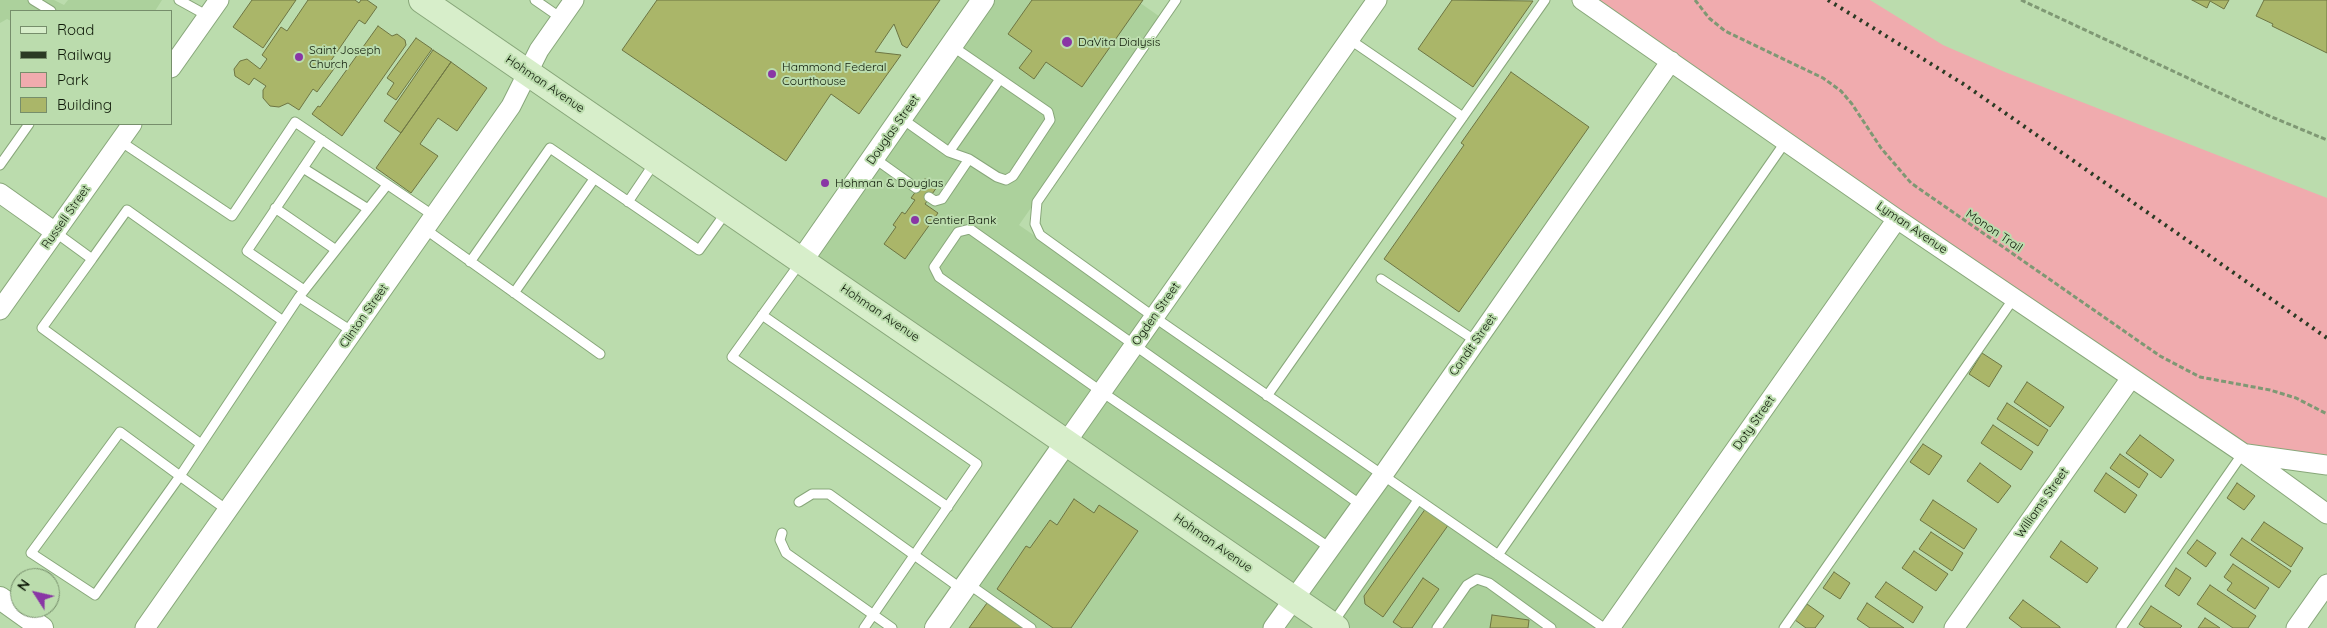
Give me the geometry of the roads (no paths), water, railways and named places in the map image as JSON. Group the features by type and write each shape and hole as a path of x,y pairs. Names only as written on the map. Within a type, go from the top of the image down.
{"main road":[{"name":"Hohman Avenue","path":"422,0 1334,626"}],"street":[{"path":"172,67 219,0"},
{"name":"Clinton Street","path":"145,628 511,106 539,50 574,0"},
{"name":"Douglas Street","path":"802,260 983,0"},
{"name":"Ogden Street","path":"936,628 1376,0"},
{"name":"Lyman Avenue","path":"1582,0 1897,219 2243,453 2327,514"},
{"name":"Condit Street","path":"1273,628 1383,475 1671,61"},
{"name":"Russell Street","path":"0,310 131,125"},
{"path":"0,193 55,232"},
{"name":"Doty Street","path":"1610,628 1897,219"},
{"name":"Williams Street","path":"1954,628 2130,378"},
{"name":"Lyman Avenue","path":"2243,453 2327,465"},
{"path":"2296,628 2327,584"},
{"path":"0,598 42,628"}],"lane":[{"path":"33,0 49,10"},
{"path":"179,0 208,16"},
{"path":"535,0 561,18"},
{"path":"1176,0 1037,202 1034,216 1040,235 1267,396 1604,628"},
{"path":"1267,396 1545,0"},
{"path":"1349,39 1463,117"},
{"path":"901,118 949,152 969,159 997,177 1006,180 1013,176 1050,120 1048,112 952,45"},
{"path":"949,152 1000,79"},
{"path":"120,141 232,216 295,122 387,185 470,262 600,354"},
{"path":"0,165 28,125"},
{"path":"322,140 247,251 353,332"},
{"path":"1498,555 1786,141"},
{"path":"470,262 550,148 699,250 728,209"},
{"path":"874,158 916,188"},
{"path":"929,197 935,201 942,198 969,159"},
{"path":"628,202 656,160"},
{"path":"303,168 368,209"},
{"path":"514,293 594,179"},
{"path":"227,510 180,476 120,432 31,553 95,595 180,476 302,294 387,185"},
{"path":"276,208 336,250"},
{"path":"201,444 42,328 127,210 283,321"},
{"path":"1330,548 1102,392 939,277 934,267 958,232 970,229 1361,505"},
{"path":"55,232 92,259"},
{"path":"802,260 732,357 948,507"},
{"path":"1381,279 1476,341"},
{"path":"1784,628 2014,298"},
{"path":"762,315 976,464 864,628"},
{"path":"2121,628 2243,453"},
{"path":"800,502 812,494 829,494 914,555 1031,628"},
{"path":"1334,626 1418,500"},
{"path":"782,533 780,540 786,553 892,628"},
{"path":"1437,628 1467,585 1476,578 1489,583 1551,628"}],"railway":[{"path":"1828,0 1965,85 2327,338"}],"place":[{"name":"DaVita Dialysis","path":"1067,42"},
{"name":"Saint Joseph Church","path":"299,57"},
{"name":"Hammond Federal Courthouse","path":"772,74"},
{"name":"Hohman & Douglas","path":"825,183"},
{"name":"Centier Bank","path":"915,220"}]}
